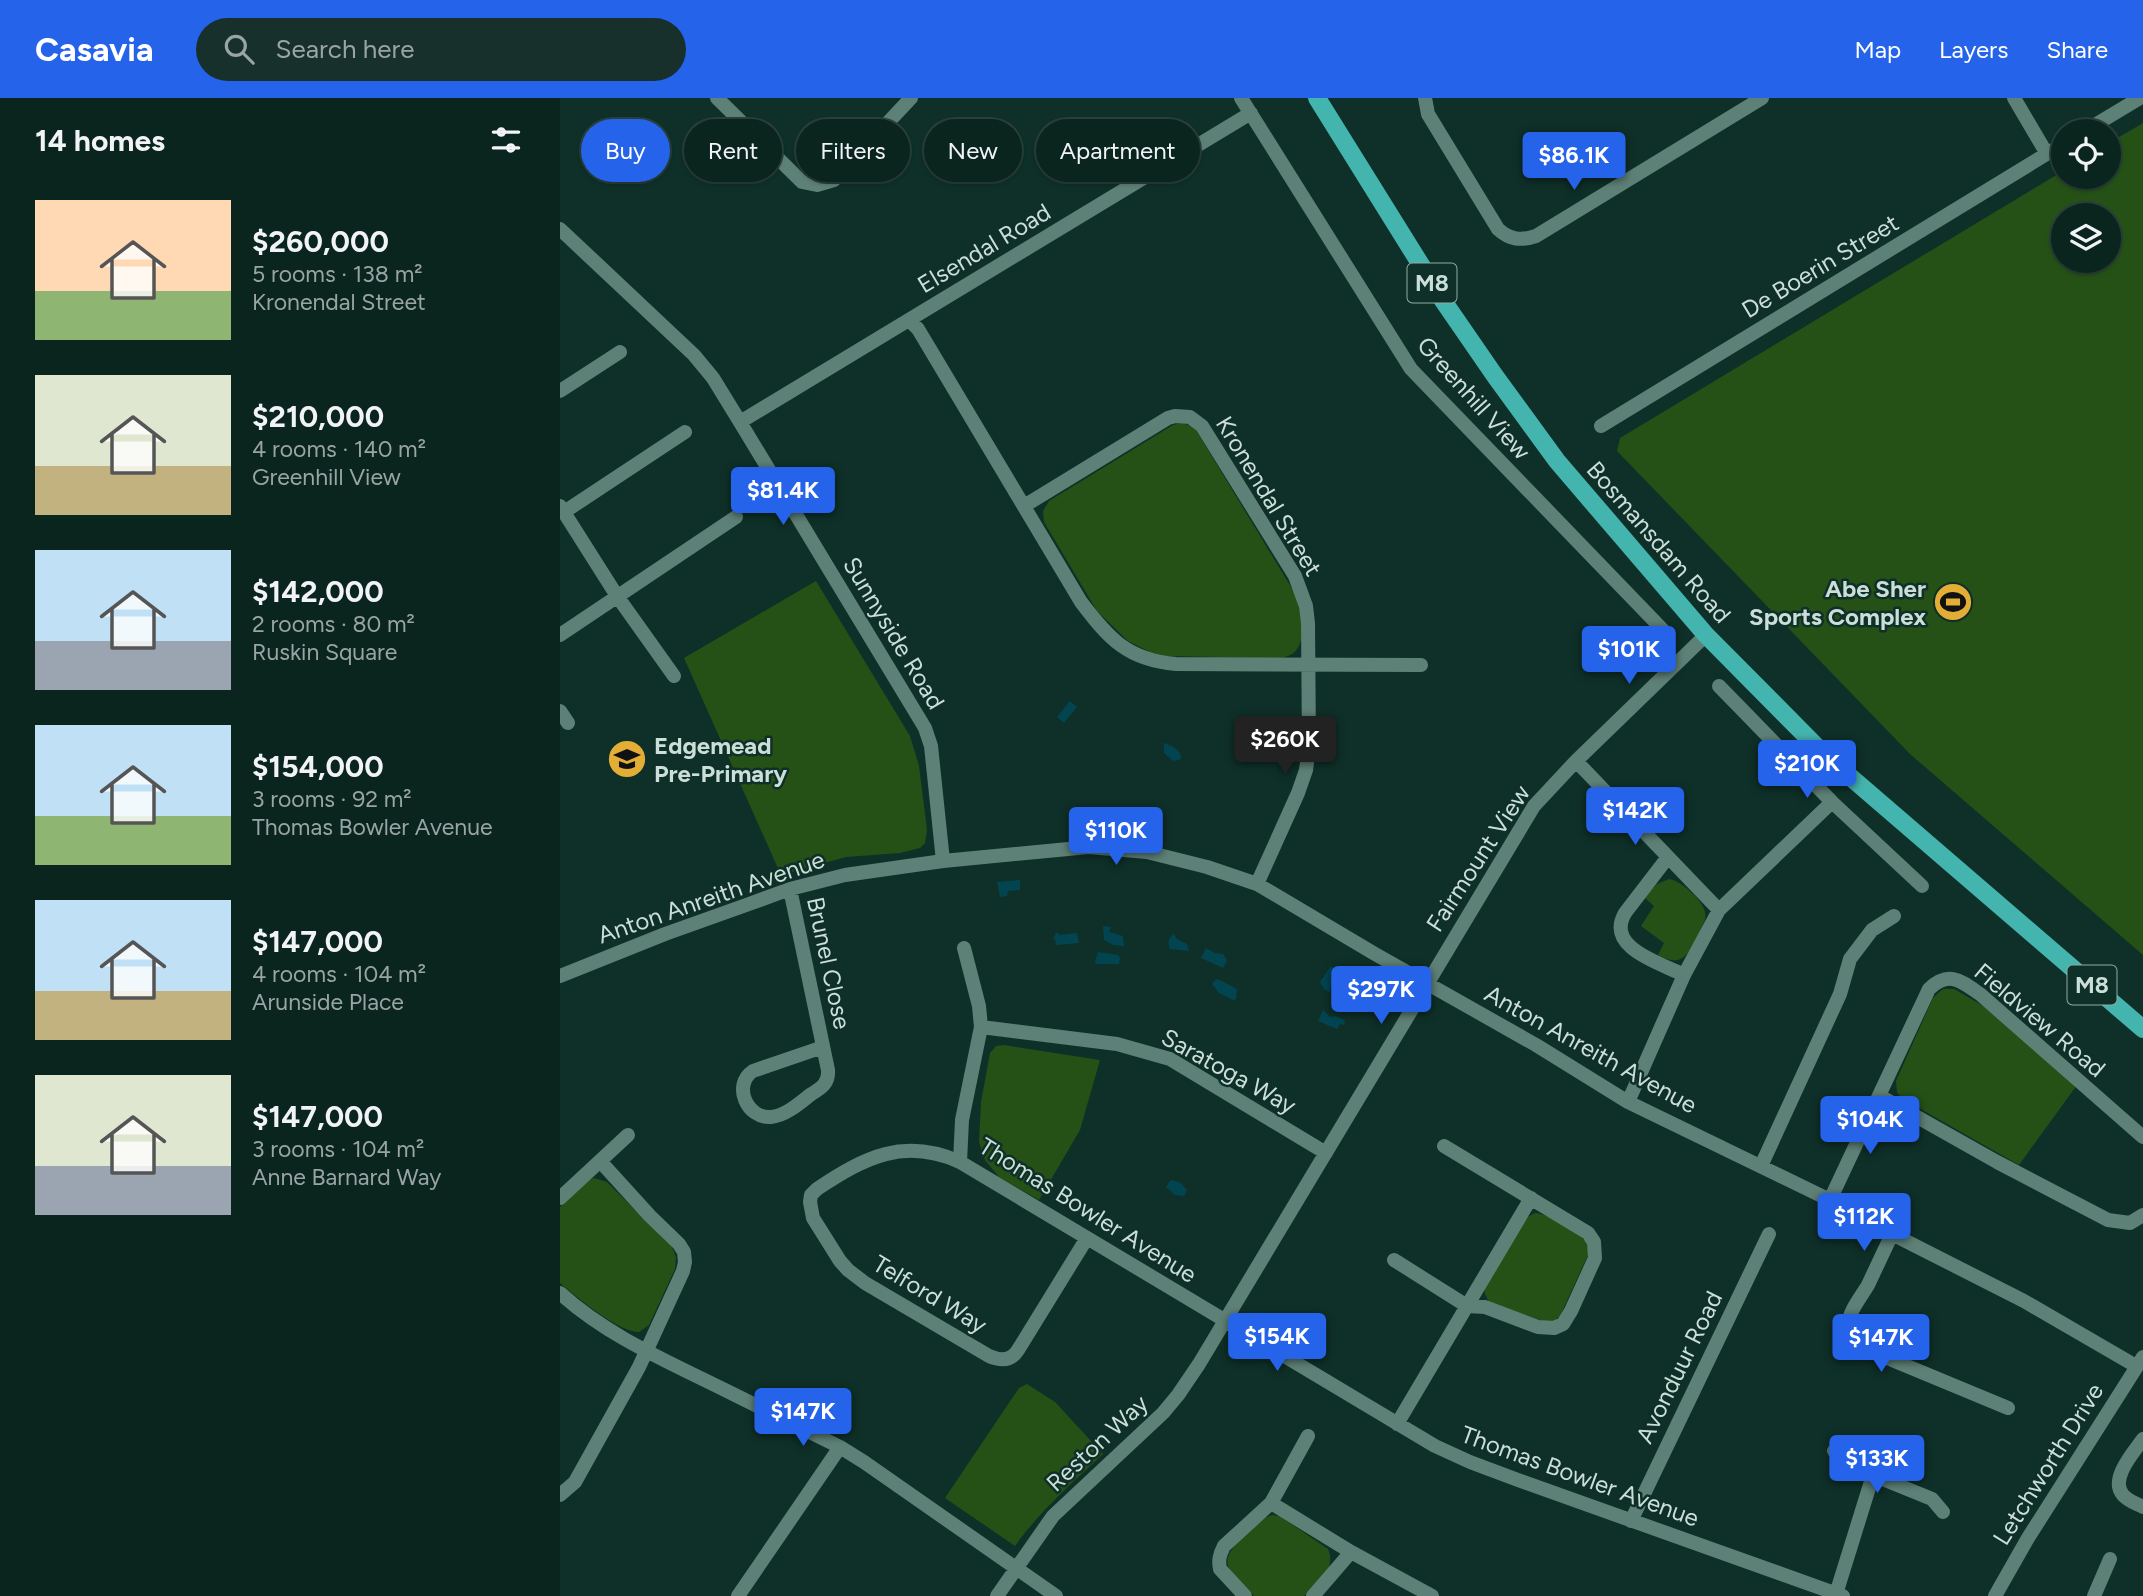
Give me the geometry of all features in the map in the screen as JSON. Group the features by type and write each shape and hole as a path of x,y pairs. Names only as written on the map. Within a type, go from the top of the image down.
{"main road":[{"name":"Bosmansdam Road","path":"1317,98 1444,302 1494,376 1557,461 1706,635 1826,756 2143,1028"}],"street":[{"path":"717,98 802,182 811,185 822,185 834,180 911,98"},
{"name":"Greenhill View","path":"1241,98 1411,369 1663,631"},
{"path":"1425,98 1428,114 1498,229 1519,240 1536,236 1762,98"},
{"path":"2014,98 2047,154"},
{"path":"2105,119 2140,98"},
{"name":"Elsendal Road","path":"740,422 1251,113"},
{"name":"De Boerin Street","path":"1601,426 2051,152"},
{"name":"Sunnyside Road","path":"560,229 694,355 713,378 740,422 925,728 931,746 943,861"},
{"path":"909,320 918,329 1081,601 1098,624 1121,646 1137,656 1155,662 1176,664 1421,665"},
{"path":"560,391 620,352"},
{"name":"Kronendal Street","path":"1024,506 1168,418 1183,415 1195,419 1202,426 1298,584 1306,606 1309,666 1309,747 1306,770 1257,884"},
{"path":"674,676 617,596 562,509 685,432"},
{"path":"560,635 736,517"},
{"name":"Fairmount View","path":"1225,1321 1534,806 1576,761 1706,635"},
{"path":"1719,686 1832,802 1922,886"},
{"path":"1576,761 1719,910"},
{"path":"1628,1101 1684,975 1719,910 1832,802"},
{"name":"Anton Anreith Avenue","path":"561,973 790,889 845,875 943,861 1088,847 1147,852 1207,867 1257,884 1628,1101 1830,1200 2140,1362"},
{"path":"1668,856 1625,913 1620,921 1619,933 1634,950 1684,975"},
{"name":"Brunel Close","path":"790,889 828,1070 825,1085 777,1116 759,1115 750,1108 742,1088 747,1075 823,1047"},
{"path":"1761,1166 1840,994 1850,959 1872,930 1894,916"},
{"name":"Thomas Bowler Avenue","path":"964,948 979,1006 981,1027 962,1120 960,1162 1435,1446 1470,1462 1840,1595"},
{"name":"Fieldview Road","path":"1830,1200 1929,989 1942,980 1956,979 1980,994 2143,1137"},
{"name":"Saratoga Way","path":"981,1027 1117,1044 1170,1059 1326,1153"},
{"path":"1880,1096 2108,1220 2130,1223 2143,1216"},
{"path":"560,1198 628,1135"},
{"path":"1394,1260 1467,1306 1485,1307 1548,1329 1559,1327 1571,1311 1595,1258 1594,1242 1588,1233 1444,1146"},
{"name":"Telford Way","path":"960,1162 923,1150 899,1150 875,1156 817,1189 811,1195 810,1202 813,1218 840,1261 864,1283 989,1356 1001,1360 1014,1356 1087,1238"},
{"path":"560,1495 575,1482 639,1367 685,1262 684,1252 679,1244 600,1161"},
{"path":"1396,1424 1531,1198"},
{"name":"Avonduur Road","path":"1631,1521 1769,1234"},
{"path":"1892,1234 1850,1316 1849,1336 1861,1348 2008,1408"},
{"path":"560,1293 600,1323 646,1350 840,1447 1056,1596"},
{"name":"Reston Way","path":"997,1596 1053,1516 1163,1413 1178,1395 1225,1321"},
{"name":"Letchworth Drive","path":"1996,1596 2028,1538 2140,1362"},
{"path":"1245,1596 1220,1569 1219,1557 1224,1546 1271,1503 1308,1436"},
{"path":"2143,1438 2121,1473 2119,1487 2127,1498 2143,1507"},
{"path":"738,1596 840,1447"},
{"path":"1834,1451 1873,1475 1932,1499 1943,1512"},
{"path":"1840,1595 1873,1475"},
{"path":"1271,1503 1351,1552 1432,1596"},
{"path":"1313,1596 1351,1552"},
{"path":"2094,1596 2110,1559"}],"green space":[{"name":"Abe Sher Sports Complex","path":"2143,123 2143,955 1910,754 1617,451 1620,438 2051,178 2051,189 2121,189 2121,136"},
{"path":"1181,423 1196,430 1297,597 1302,635 1296,651 1289,656 1166,656 1152,653 1128,641 1097,611 1044,522 1043,511 1049,501 1173,425"},
{"path":"816,581 910,736 919,766 927,830 925,843 920,848 900,853 846,857 781,875 684,658"},
{"path":"1669,879 1690,891 1700,902 1705,915 1703,925 1688,952 1684,957 1674,960 1658,955 1664,943 1641,926 1654,906 1644,897 1657,884"},
{"path":"1943,989 1954,989 1985,1007 2077,1085 2019,1165 1903,1099 1897,1093 1896,1081 1933,998"},
{"path":"996,1046 1100,1060 1080,1130 1039,1200 999,1177 985,1160 979,1142 981,1102 990,1053"},
{"path":"594,1178 607,1182 672,1247 676,1257 675,1269 649,1325 639,1332 621,1327 560,1283 560,1207"},
{"path":"1535,1213 1548,1216 1564,1225 1589,1245 1588,1255 1560,1316 1552,1322 1489,1302 1484,1289 1526,1218"},
{"path":"1027,1384 1055,1402 1103,1454 1046,1509 1015,1546 945,1498 1019,1388"},
{"path":"1273,1515 1281,1517 1328,1549 1330,1563 1325,1575 1304,1596 1254,1596 1228,1567 1227,1560 1236,1544 1258,1523"}],"water":[{"path":"1070,701 1077,707 1064,723 1057,717"},
{"path":"1164,743 1178,751 1181,759 1173,761 1164,753"},
{"path":"1020,880 1020,890 1008,891 1007,896 1000,897 997,882"},
{"path":"1103,926 1111,927 1109,932 1123,936 1124,946 1113,945 1104,940"},
{"path":"1056,933 1077,933 1079,943 1056,945 1053,939"},
{"path":"1174,934 1177,939 1187,944 1189,951 1170,949 1169,940"},
{"path":"1206,948 1223,954 1227,960 1223,968 1201,958"},
{"path":"1098,952 1118,955 1119,964 1096,964"},
{"path":"1331,966 1339,972 1330,987 1330,993 1320,982"},
{"path":"1216,979 1237,989 1236,999 1219,993 1212,984"},
{"path":"1323,1010 1330,1017 1345,1020 1344,1025 1340,1024 1337,1029 1318,1021"},
{"path":"1172,1180 1181,1183 1187,1190 1184,1196 1175,1195 1166,1187"}],"place":[{"name":"Abe Sher Sports Complex","path":"1953,602"},
{"name":"Edgemead Pre-Primary","path":"627,759"}]}
